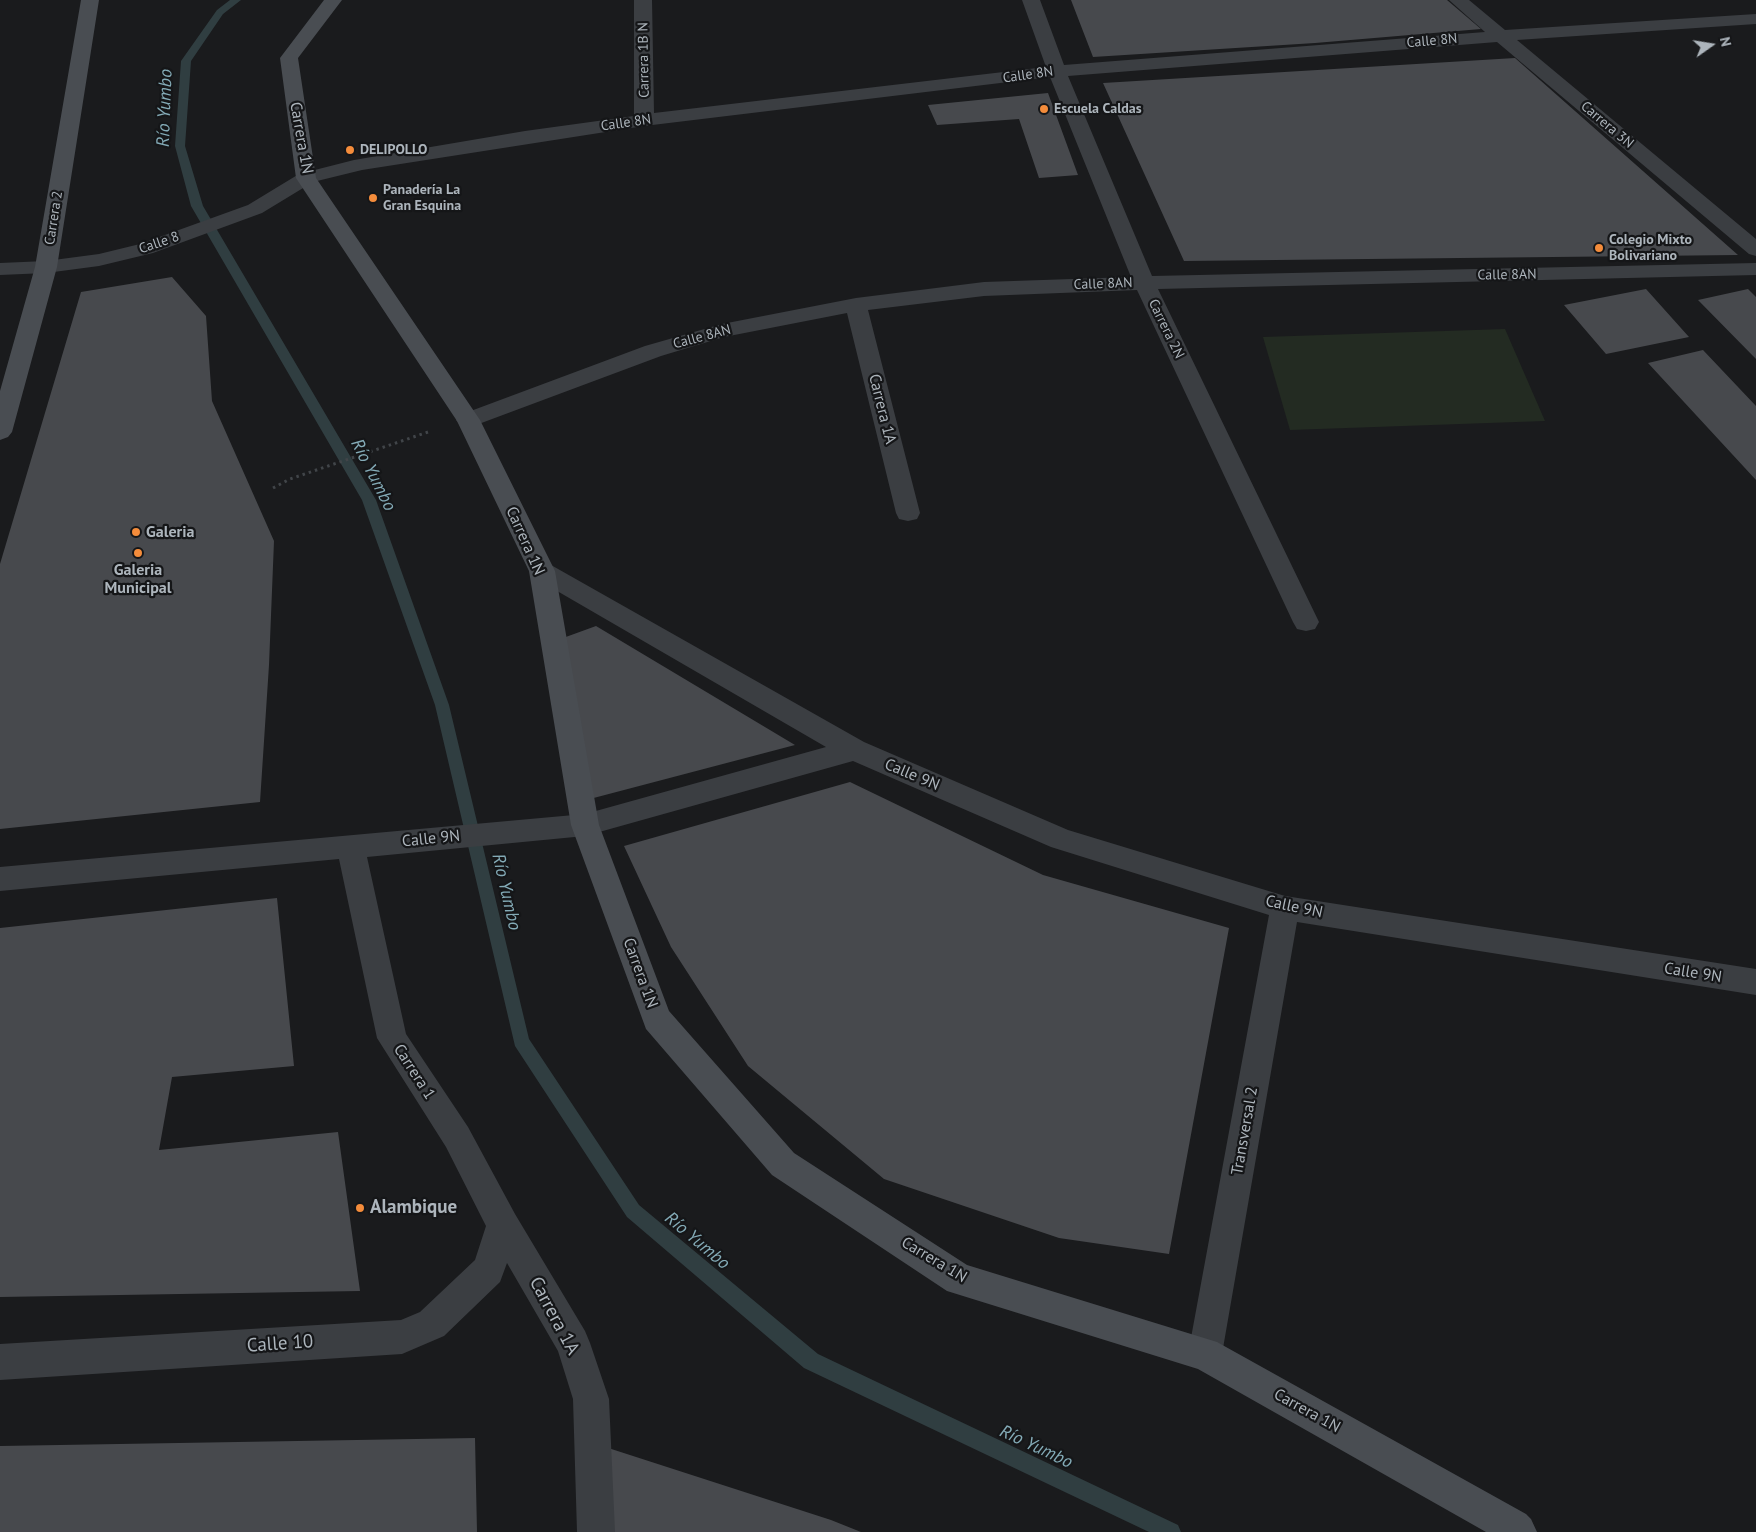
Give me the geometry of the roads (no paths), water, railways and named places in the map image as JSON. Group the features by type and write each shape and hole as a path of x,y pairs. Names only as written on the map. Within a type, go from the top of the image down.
{"street":[{"name":"Carrera 2","path":"0,432 46,267 90,0"},
{"name":"Carrera 1N","path":"332,0 288,58 306,178 468,420 542,571 585,825 657,1019 783,1164 959,1279 1205,1354 1513,1527 1518,1532"},
{"name":"Carrera 1B N","path":"643,0 644,120"},
{"name":"Carrera 2N","path":"1032,0 1057,71 1144,282 1306,622"},
{"name":"Carrera 3N","path":"1458,0 1756,250"},
{"name":"Calle 8N","path":"306,178 361,164 644,120 1057,71 1500,36 1756,19"},
{"path":"1736,21 1756,39"},
{"name":"Calle 8","path":"0,269 46,267 99,260 146,249 255,208 306,178"},
{"name":"Calle 8AN","path":"468,420 653,351 722,331 856,305 984,289 1144,282 1756,269"},
{"name":"Carrera 1A","path":"856,305 908,513"},
{"name":"Calle 9N","path":"542,571 854,750 1062,838 1285,908 1756,982"},
{"name":"Calle 9N","path":"0,879 585,825 854,750"},
{"name":"Carrera 1","path":"350,846 392,1038 456,1137 503,1225"},
{"name":"Transversal 2","path":"1205,1354 1285,908"},
{"name":"Carrera 1A","path":"503,1225 573,1343 591,1399 596,1532"},
{"name":"Calle 10","path":"0,1362 402,1337 432,1324 488,1270 503,1225"}],"waterway":[{"name":"Río Yumbo","path":"236,0 220,12 186,61 180,146 197,206 369,500 442,705 521,1041 633,1211 811,1361 1171,1532"}],"place":[{"name":"Escuela Caldas","path":"1044,109"},
{"name":"DELIPOLLO","path":"350,150"},
{"name":"Panadería La Gran Esquina","path":"373,198"},
{"name":"Colegio Mixto Bolivariano","path":"1599,248"},
{"name":"Galeria","path":"136,532"},
{"name":"Galeria Municipal","path":"138,553"},
{"name":"Alambique","path":"360,1208"}]}
